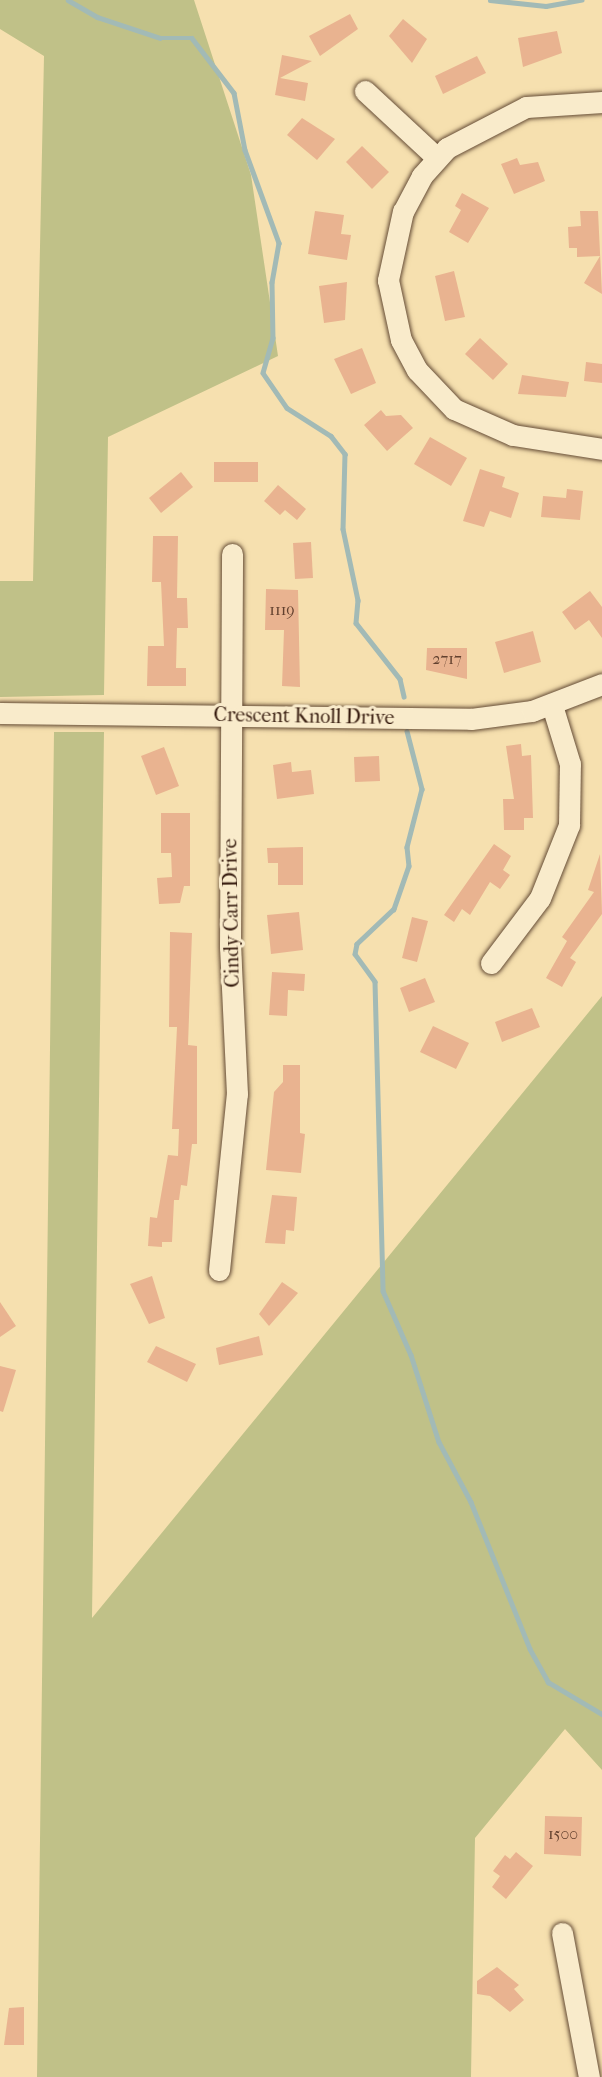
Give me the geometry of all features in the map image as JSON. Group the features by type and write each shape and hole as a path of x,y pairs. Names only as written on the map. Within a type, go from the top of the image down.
{"street":[{"path":"365,91 437,158"},
{"path":"602,102 526,106 484,124 437,158 403,211 388,265 394,321 417,370 454,408 490,428 602,449"},
{"name":"Cindy Carr Drive","path":"219,1270 237,1094 230,945 232,554"},
{"name":"Crescent Knoll Drive","path":"0,713 471,719 552,705 602,684"},
{"path":"491,963 540,898 569,825 570,764 552,705"},
{"path":"562,1933 589,2077"}],"green space":[{"path":"0,0 194,0 251,175 278,356 108,437 104,695 0,697 0,581 33,581 44,56 0,29"},
{"path":"54,732 104,732 92,1618 602,996 602,1770 565,1729 475,1838 471,2077 37,2077"}],"building":[{"path":"350,14 358,29 320,56 309,36"},
{"path":"403,19 427,39 412,63 389,36"},
{"path":"557,31 562,53 523,67 518,38"},
{"path":"282,55 312,61 280,78 308,83 305,101 275,95"},
{"path":"477,56 486,73 443,94 435,76"},
{"path":"302,118 335,139 317,160 287,135"},
{"path":"362,146 389,172 372,189 346,162"},
{"path":"517,158 520,165 538,162 545,181 514,194 501,164"},
{"path":"462,193 489,208 468,243 449,232 461,210 455,206"},
{"path":"315,211 344,215 341,234 351,235 347,260 308,254"},
{"path":"580,211 598,211 602,294 584,283 600,256 577,257 577,248 569,248 568,227 581,226"},
{"path":"454,271 465,317 445,321 435,276"},
{"path":"347,282 345,320 324,323 319,286"},
{"path":"480,338 508,364 493,380 465,354"},
{"path":"362,348 376,383 351,394 334,359"},
{"path":"586,362 602,364 602,383 584,381"},
{"path":"522,375 569,382 566,397 518,394"},
{"path":"381,410 386,416 401,415 413,428 387,451 364,425"},
{"path":"430,437 467,458 451,486 414,464"},
{"path":"214,462 258,462 258,482 214,482"},
{"path":"480,469 505,477 502,487 519,493 511,518 490,511 484,527 463,521"},
{"path":"181,472 193,487 161,513 149,498"},
{"path":"278,485 306,509 297,520 285,510 280,515 264,501"},
{"path":"567,489 583,491 580,520 541,517 543,496 566,498"},
{"path":"153,536 178,536 177,598 187,598 188,628 177,628 176,668 186,668 186,686 147,686 148,646 164,646 161,582 152,582"},
{"path":"311,542 313,578 295,579 293,543"},
{"path":"266,589 298,590 300,687 282,686 284,630 265,630"},
{"path":"590,591 602,607 602,638 589,620 575,630 562,612"},
{"path":"533,631 541,662 504,673 495,642"},
{"path":"427,648 467,648 467,679 426,670"},
{"path":"521,744 522,756 531,755 533,818 524,818 524,830 504,830 503,799 514,799 506,746"},
{"path":"164,747 179,786 156,795 141,756"},
{"path":"379,756 380,781 355,782 354,757"},
{"path":"291,762 292,772 311,770 314,794 277,799 273,765"},
{"path":"161,813 190,813 190,886 184,886 180,903 159,904 157,878 172,877 171,853 161,853"},
{"path":"494,844 511,856 503,870 510,875 500,889 490,882 470,915 462,909 454,922 444,915"},
{"path":"303,847 303,885 278,885 278,863 268,863 267,848"},
{"path":"600,854 602,914 570,958 576,962 562,987 546,978 567,941 562,937 594,892 588,890"},
{"path":"299,912 303,950 271,954 267,915"},
{"path":"412,917 428,921 417,962 402,958"},
{"path":"170,932 192,933 188,1045 197,1046 197,1144 192,1144 187,1186 181,1185 179,1200 174,1200 172,1242 162,1242 162,1247 148,1246 150,1217 157,1218 168,1155 178,1156 179,1129 172,1129 177,1027 169,1027"},
{"path":"272,972 305,974 304,991 288,990 287,1016 269,1015"},
{"path":"425,978 435,1002 409,1012 400,988"},
{"path":"532,1008 540,1027 502,1042 495,1022"},
{"path":"433,1026 469,1043 456,1069 420,1052"},
{"path":"283,1065 300,1065 300,1133 305,1134 301,1173 266,1170 274,1092 283,1082"},
{"path":"272,1195 297,1197 294,1231 286,1230 285,1244 265,1243"},
{"path":"152,1276 165,1318 149,1324 130,1284"},
{"path":"282,1282 298,1293 269,1326 259,1314"},
{"path":"0,1302 16,1326 0,1337"},
{"path":"259,1336 263,1355 219,1365 216,1348"},
{"path":"156,1346 196,1364 187,1382 147,1362"},
{"path":"0,1366 16,1370 3,1412 0,1411"},
{"path":"545,1816 582,1817 581,1856 544,1854"},
{"path":"516,1852 533,1866 506,1899 492,1887 500,1876 493,1871 505,1855 510,1859"},
{"path":"497,1967 519,1985 514,1989 524,2000 510,2012 490,1996 477,1994 477,1981"},
{"path":"24,2007 24,2045 4,2045 9,2008"}],"waterway":[{"path":"68,0 97,17 160,38 192,38 234,93 245,150 279,243 272,282 273,338 263,373 287,408 331,436 345,454 343,529 358,600 356,623 400,679 404,697"},
{"path":"490,0 546,6 581,0"},
{"path":"407,731 422,789 407,847 409,866 394,909 357,944 355,954 375,982 383,1291 411,1355 439,1442 471,1502 530,1649 548,1682 602,1714"}]}
